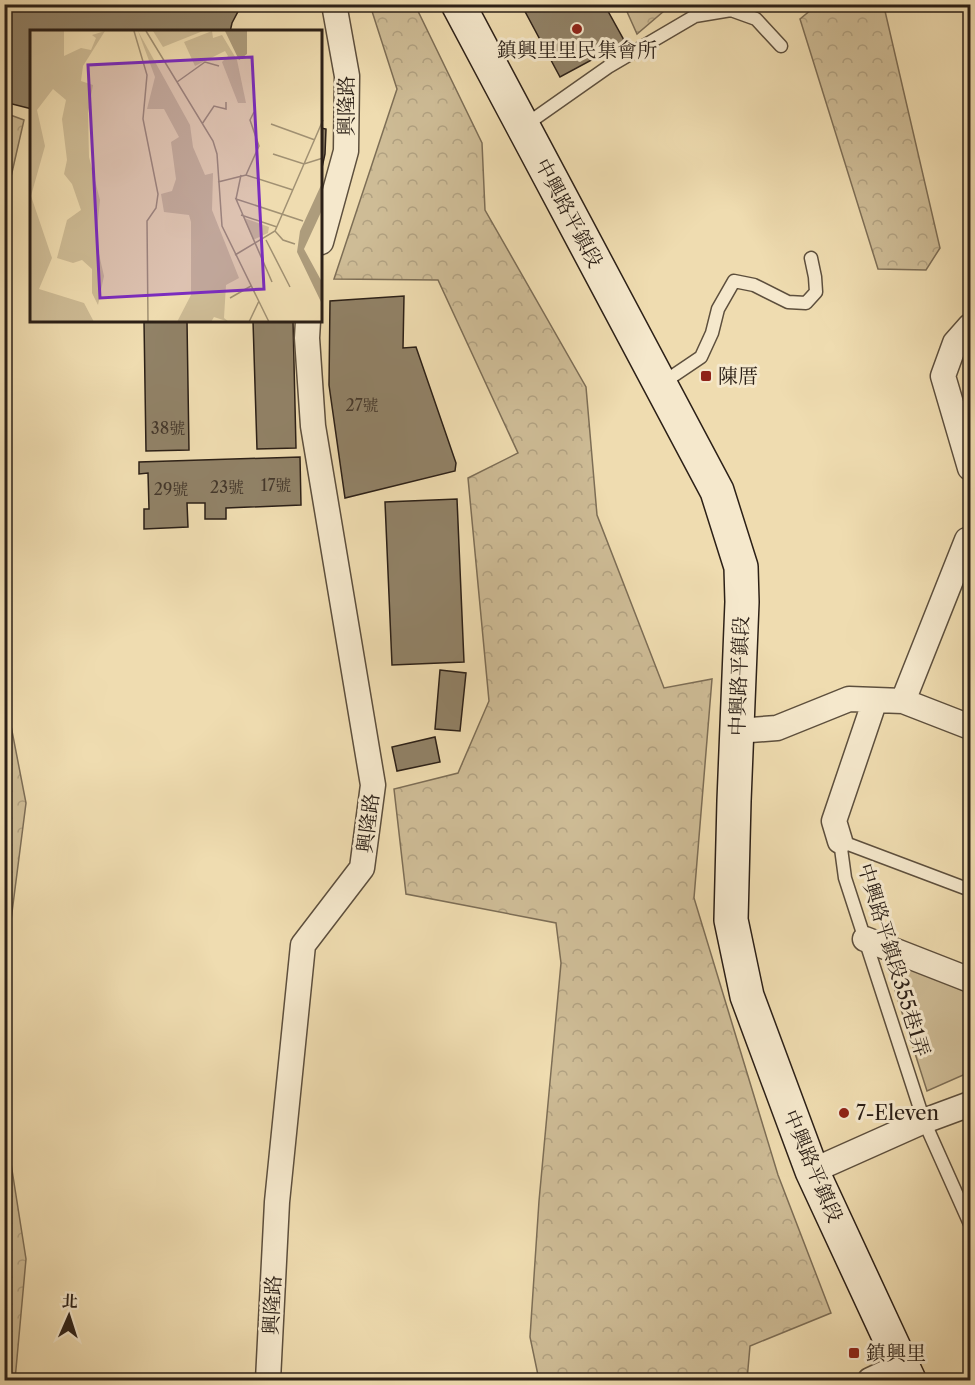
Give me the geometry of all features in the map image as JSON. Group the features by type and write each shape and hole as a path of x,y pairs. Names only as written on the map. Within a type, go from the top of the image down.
{"street":[{"name":"興隆路","path":"322,238 346,151 347,76 334,4"},
{"name":"中興路平鎮段","path":"459,4 717,491 741,567 742,602 731,920 747,996 812,1171 906,1373"},
{"name":"興隆路","path":"268,1380 277,1202 303,945 362,868 373,785 312,426 308,322"},
{"path":"970,326 955,343 943,376 970,468"},
{"path":"903,701 967,540 970,539"},
{"path":"736,731 777,728 849,699 903,701 970,727"},
{"path":"840,841 834,821 875,700"},
{"path":"865,939 970,980"},
{"path":"812,1171 924,1120 970,1104"},
{"path":"870,1380 906,1373"}],"lane":[{"path":"523,126 608,67 695,15 731,10 756,19 781,45"},
{"path":"660,384 701,357 712,333 718,309 734,281 754,285 788,302 806,303 816,292 811,258"},
{"name":"中興路平鎮段355巷1弄","path":"970,890 840,841 846,878 924,1120 970,1224"}],"green space":[{"path":"370,5 415,5 482,143 485,210 586,387 597,515 664,688 712,679 694,898 778,1175 831,1313 750,1346 747,1380 539,1380 530,1337 539,1201 561,963 556,923 406,894 394,789 458,773 489,701 468,478 518,453 438,280 334,279 397,89"},
{"path":"624,5 671,5 637,34"},
{"path":"817,5 882,5 885,11 940,248 926,270 878,269 800,19"},
{"path":"4,113 24,120 5,203"},
{"path":"4,695 26,803 5,967"},
{"path":"883,953 970,994 970,1072 927,1091"},
{"path":"4,1119 26,1259 15,1380 4,1380"}],"building":[{"path":"4,4 242,4 230,30 30,30 30,108 4,102"},
{"name":"鎮興里里民集會所","path":"521,4 604,4 625,42 560,77"},
{"path":"322,128 326,129 322,168"},
{"path":"404,296 403,348 416,347 456,463 455,471 345,498 329,385 330,301"},
{"path":"144,322 187,322 189,450 146,451"},
{"path":"253,322 293,322 296,448 257,449"},
{"path":"300,457 301,505 226,508 226,519 205,519 205,503 187,503 188,527 144,529 144,509 149,509 148,473 139,474 139,462"},
{"path":"457,499 464,662 392,665 385,502"},
{"path":"440,670 466,673 460,731 435,729"},
{"path":"435,737 440,762 397,771 392,747"}],"place":[{"name":"鎮興里里民集會所","path":"577,29"},
{"name":"陳厝","path":"706,376"},
{"name":"7-Eleven","path":"844,1113"},
{"name":"鎮興里","path":"854,1353"}]}
